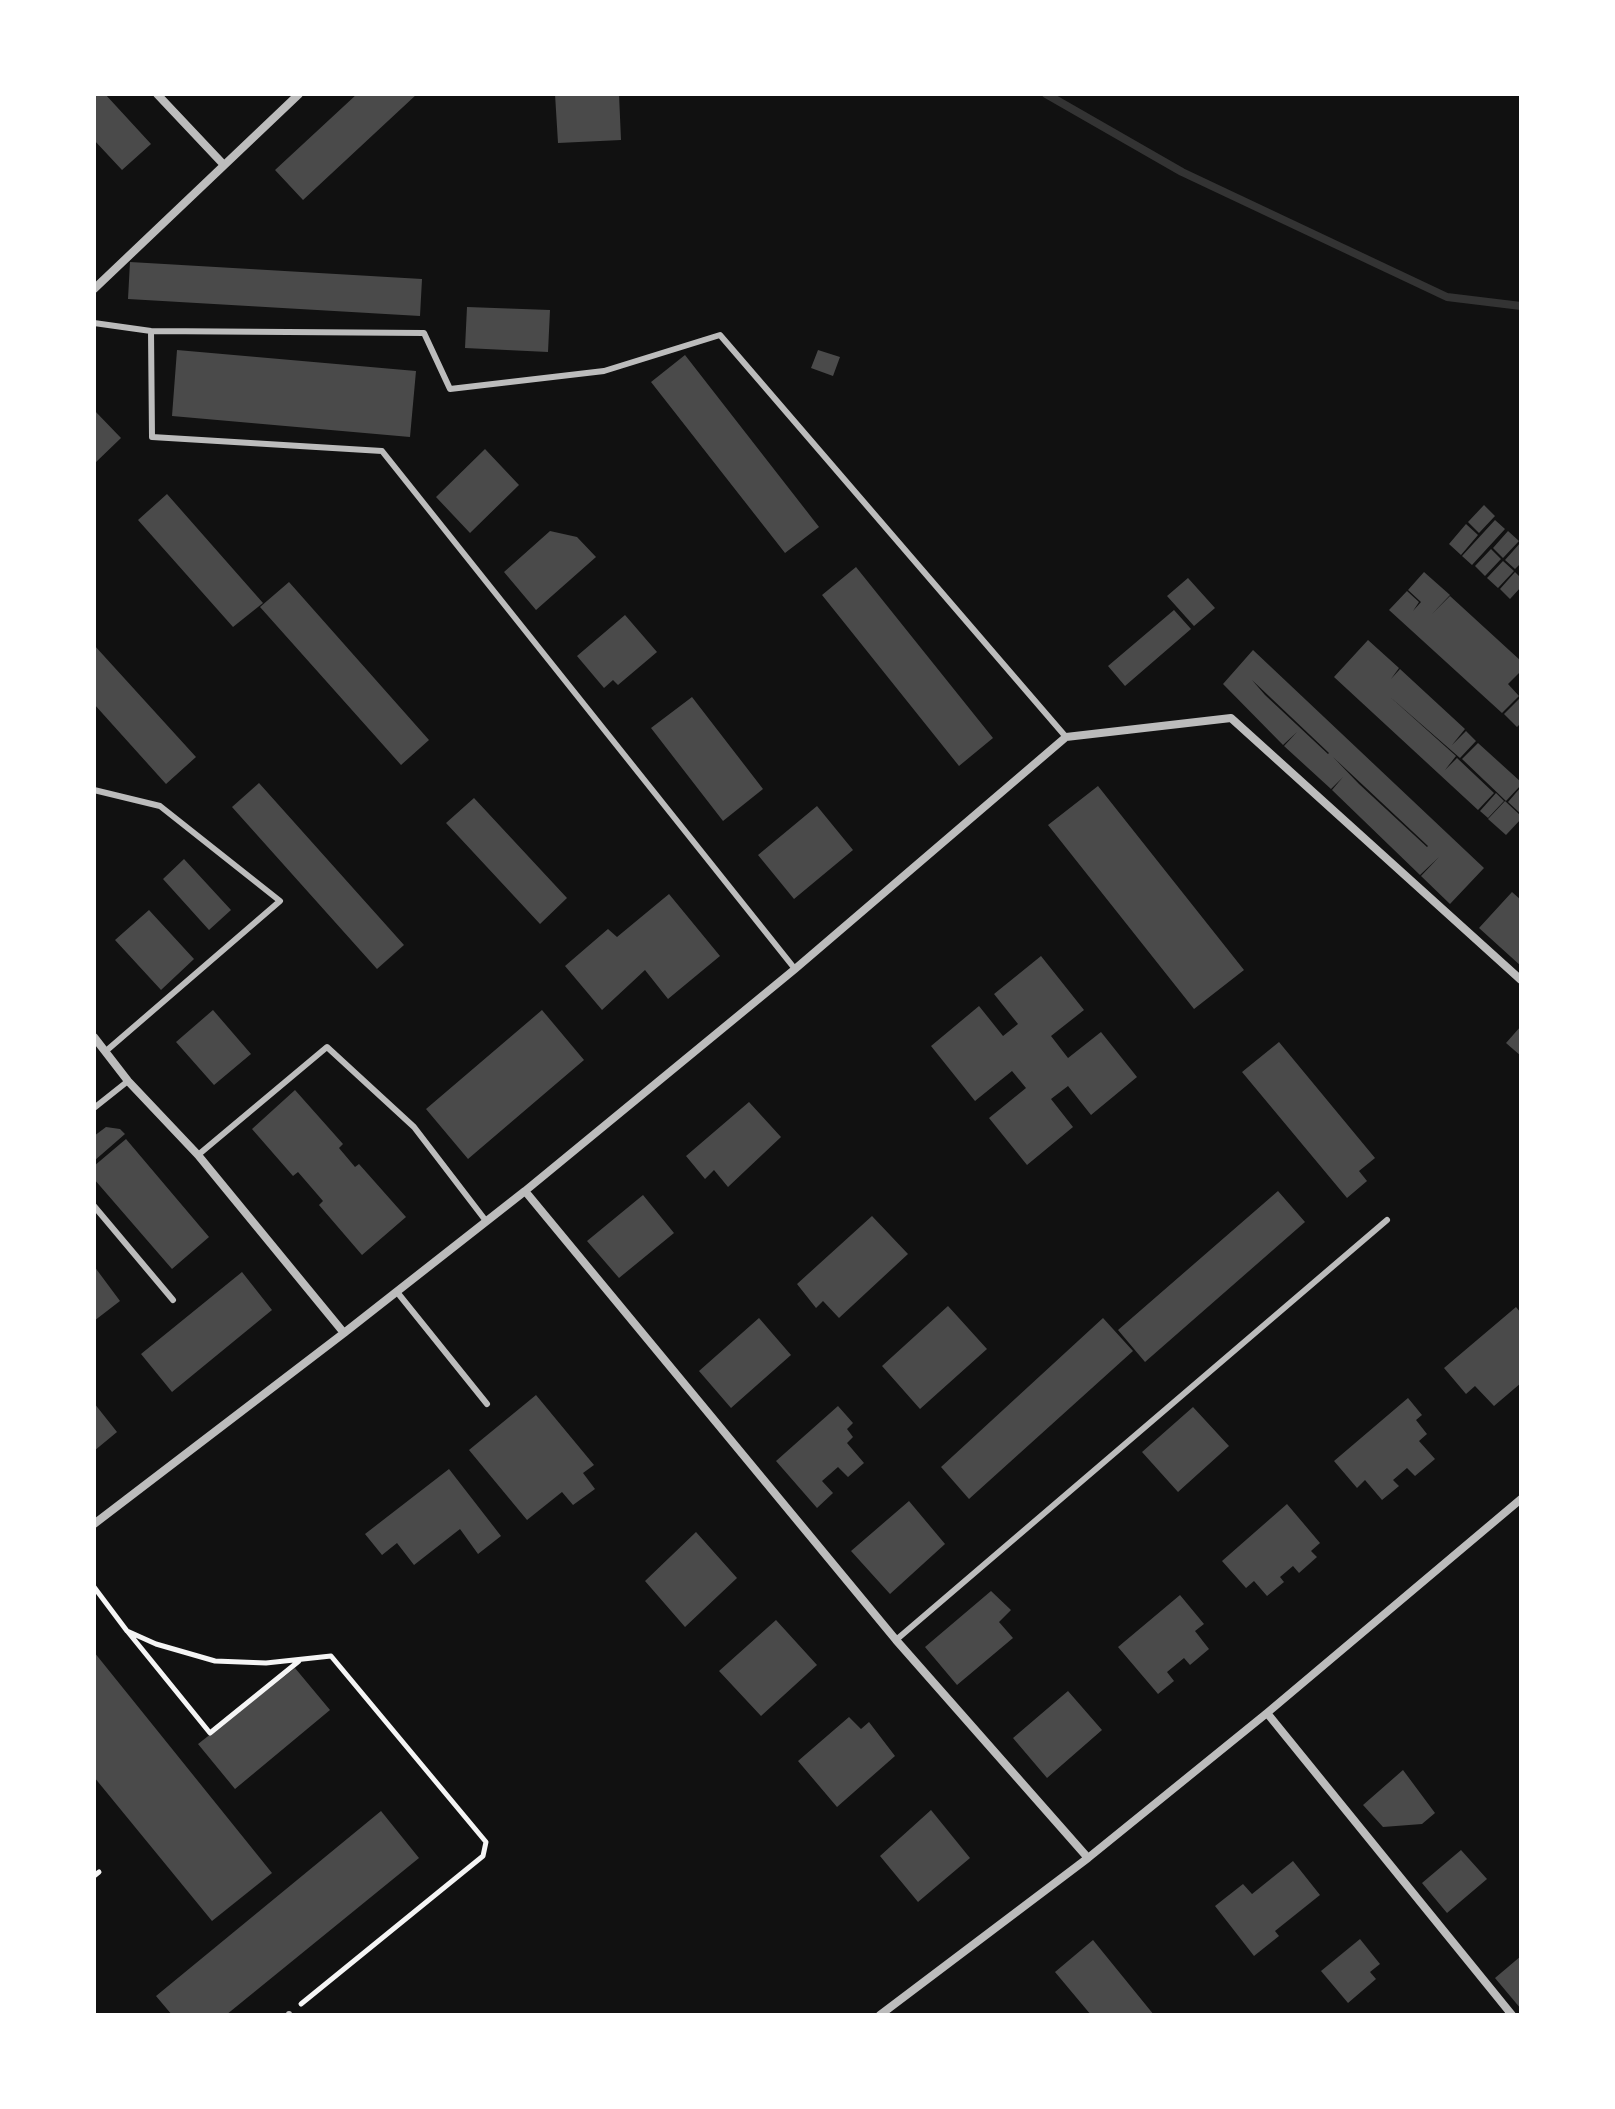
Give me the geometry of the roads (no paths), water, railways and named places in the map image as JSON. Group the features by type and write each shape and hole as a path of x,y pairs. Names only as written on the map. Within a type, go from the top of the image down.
{"street":[{"path":"157,94 224,165"},
{"path":"94,289 299,94"},
{"path":"98,1521 525,1191 795,969 1066,737 1231,718 1521,980"},
{"path":"94,1037 128,1081 198,1155 344,1333"},
{"path":"525,1191 896,1640 1088,1858"},
{"path":"880,2015 1088,1858 1267,1713 1521,1499"},
{"path":"1267,1713 1512,2015"}],"lane":[{"path":"94,323 151,331 424,333 450,389 604,371 720,335 1066,737"},
{"path":"151,331 152,437 382,451 795,969"},
{"path":"94,790 160,806 280,901 106,1051"},
{"path":"198,1155 327,1047 414,1127 486,1221"},
{"path":"94,1108 128,1081"},
{"path":"94,1206 173,1300"},
{"path":"896,1640 1387,1220"},
{"path":"397,1292 487,1404"},
{"path":"94,1509 98,1521"}],"waterway":[{"path":"1046,94 1182,172 1447,297 1521,306"}]}
